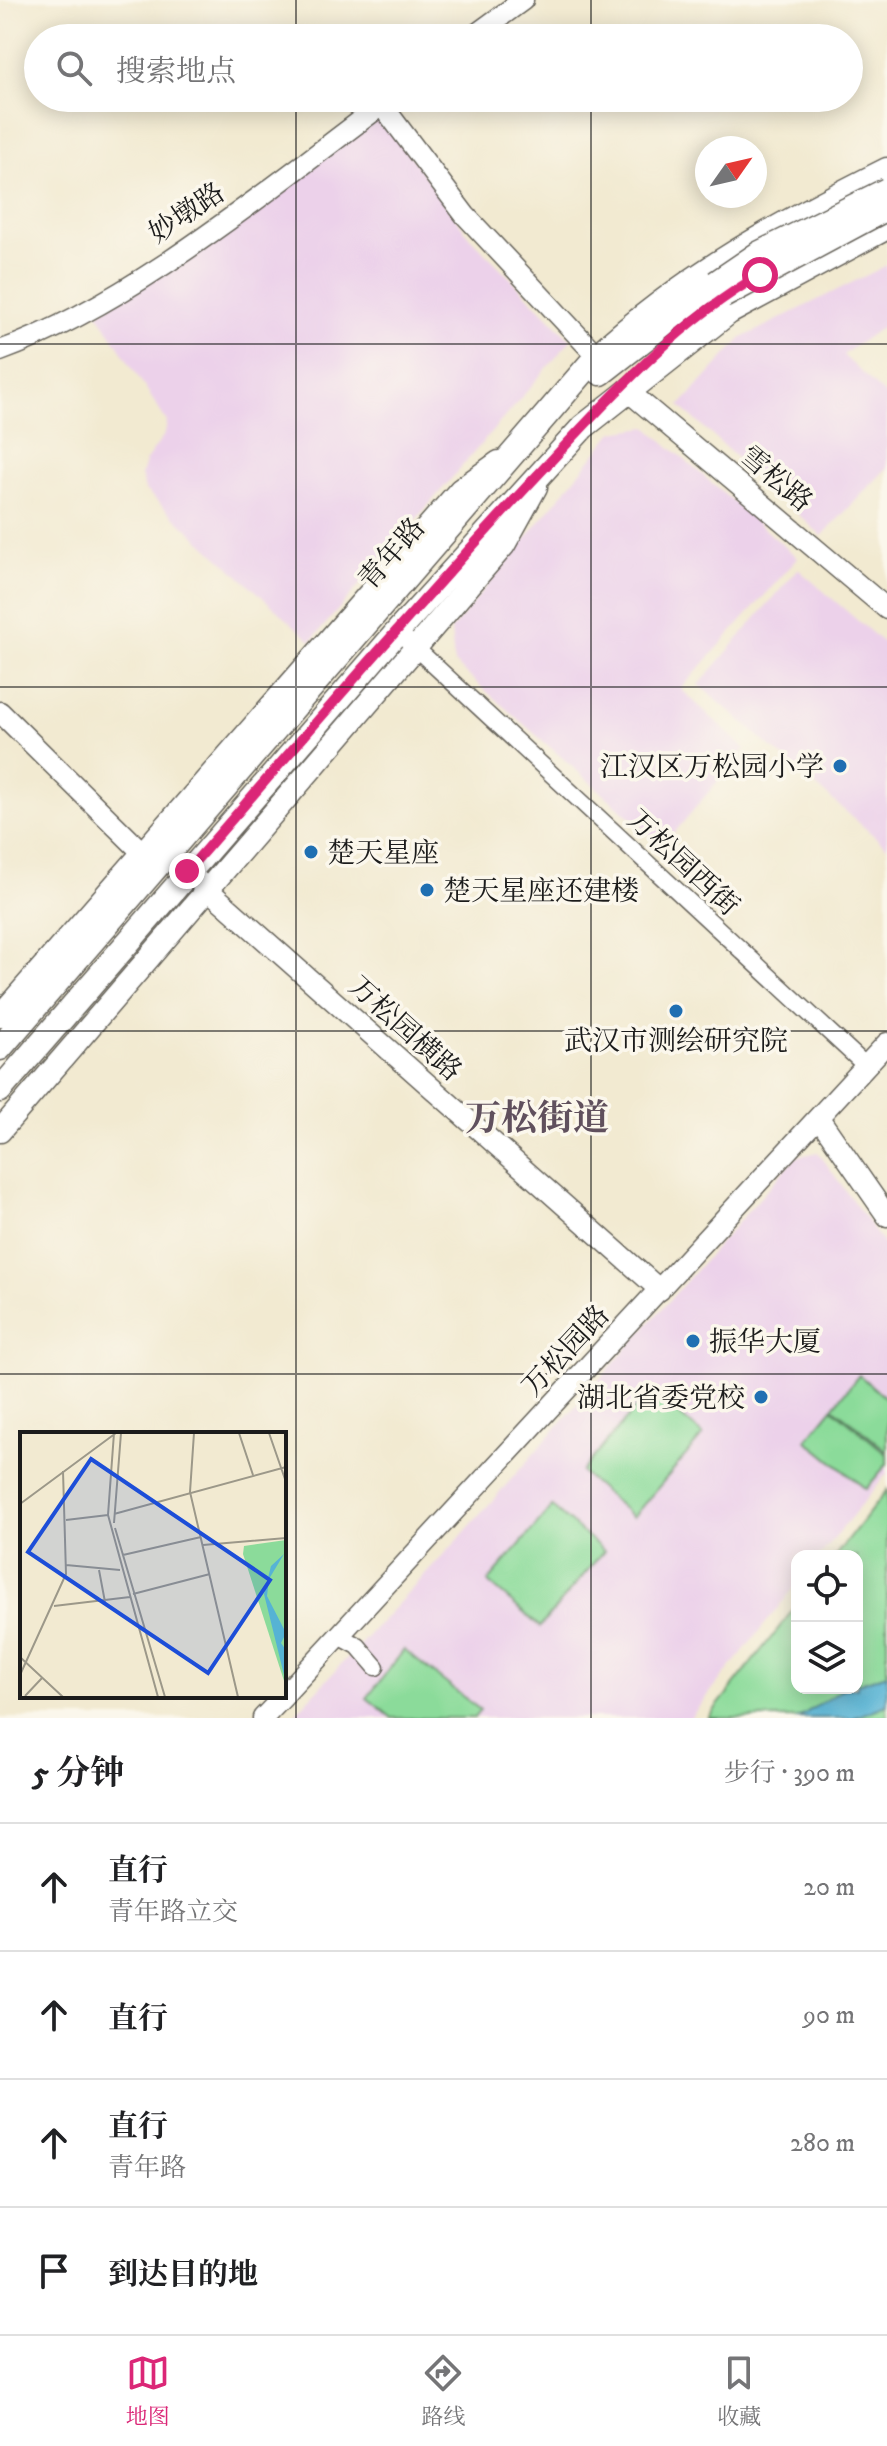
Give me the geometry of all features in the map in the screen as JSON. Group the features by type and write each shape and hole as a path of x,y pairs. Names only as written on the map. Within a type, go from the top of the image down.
{"main road":[{"name":"青年路","path":"0,1048 150,859 325,676 597,356 673,291 722,258 887,170"},
{"path":"583,427 644,362 760,253 887,190"},
{"path":"550,414 720,290 887,208"},
{"name":"青年路","path":"0,1090 343,692 406,639 547,466 583,427 729,312 887,227"},
{"path":"0,1016 150,859 211,773 460,490 526,442"},
{"path":"0,1131 264,822 406,639"},
{"path":"211,773 325,676"},
{"path":"264,822 343,692"}],"street":[{"path":"490,24 523,0"},
{"name":"妙墩路","path":"0,351 127,287 233,215 371,112"},
{"path":"394,112 465,215 597,356"},
{"name":"雪松路","path":"629,392 887,609"},
{"name":"万松园西街","path":"406,639 866,1066"},
{"path":"0,712 150,859"},
{"name":"万松园横路","path":"187,871 660,1290"},
{"name":"万松园路","path":"286,1694 887,1043"},
{"path":"819,1118 887,1216"},
{"path":"339,1636 358,1646 376,1667"},
{"name":"万松园路","path":"263,1718 282,1698"}],"shaded area":[{"path":"381,116 469,236 571,340 311,641 145,490 141,475 145,462 165,434 167,422 98,314"},
{"path":"887,265 887,323 843,355 887,397 887,468 822,536 680,406 742,338"},
{"path":"647,427 798,558 681,689 745,749 663,846 454,663 451,630 613,432"},
{"name":"江汉区万松园小学","path":"798,569 887,646 887,847 699,685"},
{"name":"湖北省委党校","path":"818,1152 887,1249 887,1473 825,1550 791,1550 791,1592 690,1718 291,1718 454,1544 796,1157"}],"green space":[{"path":"859,1375 887,1399 887,1451 833,1407"},
{"path":"651,1390 703,1435 633,1517 581,1472"},
{"path":"832,1408 887,1454 887,1464 866,1489 806,1440"},
{"path":"887,1490 887,1718 708,1718 791,1613 791,1694 863,1694 863,1550 840,1550"},
{"path":"552,1507 604,1551 540,1627 488,1582"},
{"path":"404,1650 480,1710 474,1718 392,1718 367,1698"}],"water":[{"path":"887,1674 887,1705 853,1718 798,1718 835,1694 863,1694 863,1682"}],"place":[{"name":"江汉区万松园小学","path":"840,766"},
{"name":"楚天星座","path":"311,852"},
{"name":"楚天星座还建楼","path":"427,890"},
{"name":"武汉市测绘研究院","path":"676,1011"},
{"name":"振华大厦","path":"693,1341"},
{"name":"湖北省委党校","path":"761,1397"}],"district":[{"name":"万松街道","path":"537,1117"}],"route":[{"path":"187,871 476,541 644,362 723,296 760,275"}]}
